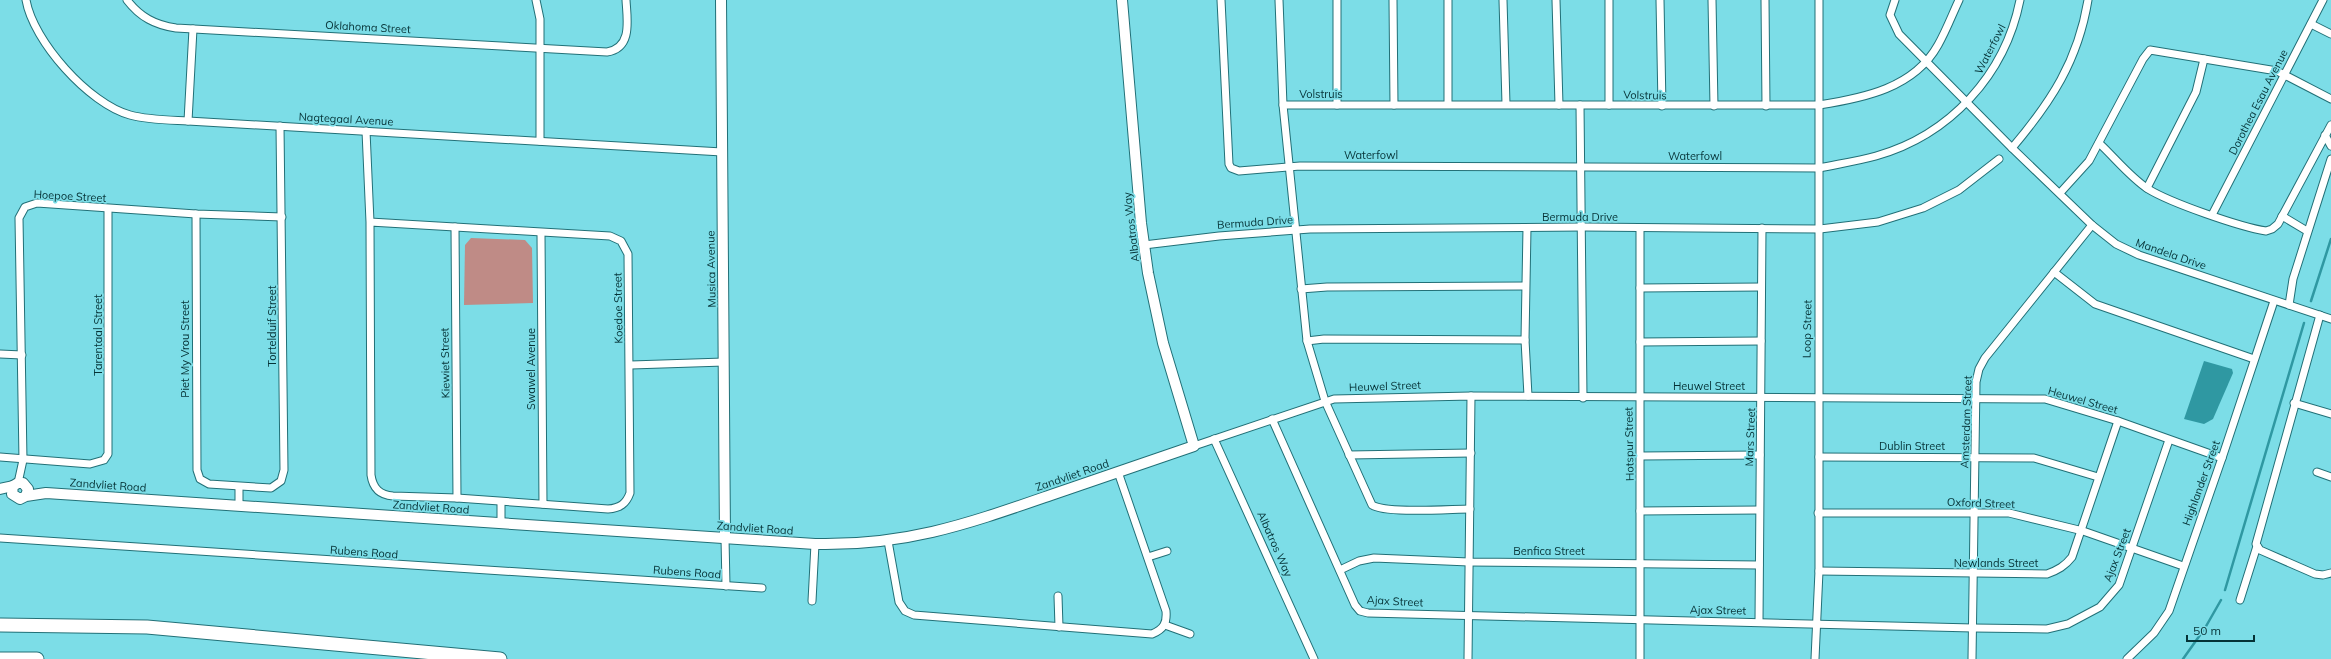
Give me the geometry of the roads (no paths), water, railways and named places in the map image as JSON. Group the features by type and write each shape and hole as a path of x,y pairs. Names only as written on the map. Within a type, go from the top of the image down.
{"highway":[{"path":"0,625 147,627 500,659"},
{"path":"0,659 37,659"}],"street":[{"name":"Nagtegaal Avenue","path":"26,0 31,19 45,43 68,70 104,102 129,115 188,121 722,152"},
{"name":"Oklahoma Street","path":"127,0 138,12 162,26 607,52 617,49 626,38 626,0"},
{"path":"536,0 540,19 541,48 540,141"},
{"name":"Musica Avenue","path":"721,0 725,538"},
{"name":"Albatros Way","path":"1122,0 1144,245 1158,324 1194,446"},
{"name":"Waterfowl","path":"1221,0 1229,164 1231,168 1240,171 1289,166 1819,168 1876,156 1931,132 1968,103 1987,80 2016,20 2020,0"},
{"path":"1279,0 1283,105 1301,289 1307,341 1325,401 1372,505 1378,508 1470,509"},
{"path":"1337,0 1337,105"},
{"path":"1393,0 1394,104"},
{"path":"1448,0 1448,104"},
{"path":"1503,0 1506,104"},
{"path":"1556,0 1559,104"},
{"path":"1609,0 1609,105"},
{"path":"1660,0 1662,106"},
{"path":"1712,0 1714,106"},
{"path":"1765,0 1766,106"},
{"name":"Loop Street","path":"1815,659 1817,623 1819,456 1819,0"},
{"name":"Mandela Drive","path":"1895,0 1890,15 1899,34 2012,148 2092,225 2116,244 2139,255 2331,319"},
{"name":"Volstruis","path":"1283,105 1559,104 1766,106 1819,105 1854,100 1876,93 1905,80 1926,61 1938,46 1959,0"},
{"path":"2012,148 2046,106 2064,77 2077,44 2088,0"},
{"name":"Dorothea Esau Avenue","path":"2212,215 2323,0"},
{"path":"2311,24 2331,34"},
{"path":"188,121 193,29"},
{"path":"2060,193 2089,161 2143,58 2152,50 2257,66 2285,74 2331,99"},
{"path":"2147,188 2196,92 2204,59"},
{"path":"1580,105 1583,227 1583,398"},
{"path":"2099,143 2147,188 2212,215 2266,231 2276,226 2331,124"},
{"name":"Tortelduif Street","path":"204,481 209,484 271,488 281,481 284,470 280,126"},
{"name":"Koedoe Street","path":"366,131 370,222 372,480 378,491 387,496 457,498 614,509 624,504 630,493 631,365 628,254 624,244 616,238 610,236 541,234 370,222"},
{"path":"2325,135 2331,146"},
{"name":"Bermuda Drive","path":"1144,245 1296,230 1583,227 1820,229 1878,222 1924,208 1960,190 1999,159"},
{"path":"2293,306 2293,279 2331,159"},
{"name":"Hoepoe Street","path":"20,488 22,468 22,355 19,218 22,210 28,204 37,203 108,209 282,217"},
{"name":"Tarentaal Street","path":"22,460 90,464 104,460 108,454 110,441 108,209"},
{"name":"Piet My Vrou Street","path":"196,214 196,464 200,479 204,481"},
{"path":"2282,216 2308,231"},
{"name":"Amsterdam Street","path":"1972,659 1976,382 1979,369 1985,358 2092,225"},
{"name":"Kiewiet Street","path":"455,227 457,498"},
{"path":"1527,228 1525,340 1528,396"},
{"name":"Hotspur Street","path":"1640,228 1640,659"},
{"name":"Mars Street","path":"1759,622 1759,510 1762,397 1762,228"},
{"name":"Swawel Avenue","path":"541,234 543,504"},
{"path":"2054,272 2095,304 2254,359"},
{"path":"1301,289 1327,287 1525,286"},
{"path":"1640,288 1761,287"},
{"name":"Highlander Street","path":"2127,659 2164,621 2222,458 2274,301"},
{"path":"2240,600 2257,546 2257,540 2317,314"},
{"path":"1307,341 1324,339 1525,340"},
{"path":"1640,342 1761,341"},
{"path":"0,354 22,355"},
{"path":"631,365 724,362"},
{"name":"Heuwel Street","path":"1194,446 1325,401 1394,396 2044,399 2118,421 2222,458"},
{"path":"1468,659 1471,396"},
{"path":"2294,403 2331,414"},
{"name":"Ajax Street","path":"1272,419 1352,599 1360,611 1368,613 1640,618 1973,628 2047,629 2082,618 2100,607 2119,585 2169,440"},
{"name":"Newlands Street","path":"1818,571 2047,574 2057,571 2065,566 2072,557 2083,531 2098,477 2118,421"},
{"name":"Albatros Way","path":"1214,439 1314,659"},
{"name":"Zandvliet Road","path":"0,490 20,488 46,493 815,544 888,542 959,527 1194,446"},
{"path":"1349,455 1471,454"},
{"path":"1641,456 1760,455"},
{"name":"Dublin Street","path":"1819,456 2034,458 2098,477"},
{"path":"0,457 22,460"},
{"path":"888,542 898,596 905,611 914,615 1147,634 1158,631 1165,625 1166,611 1118,472"},
{"path":"2317,472 2331,477"},
{"path":"239,487 239,506"},
{"path":"501,502 501,523"},
{"path":"1640,511 1759,510"},
{"name":"Oxford Street","path":"1818,513 2009,513 2083,531 2183,566"},
{"name":"Rubens Road","path":"0,538 762,588"},
{"name":"Rubens Road","path":"725,538 726,586"},
{"path":"812,601 815,544"},
{"path":"2257,546 2266,553 2315,574 2322,575 2331,573"},
{"path":"1148,557 1167,551"},
{"name":"Benfica Street","path":"1340,570 1359,561 1374,558 1469,562 1759,565"},
{"path":"1058,596 1059,627"},
{"path":"1165,625 1190,634"}],"water":[{"path":"2204,361 2232,369 2233,373 2213,419 2204,424 2184,419"}],"waterway":[{"path":"2311,301 2331,239"},
{"path":"2225,590 2304,323"},
{"path":"2183,659 2205,628 2221,600"}]}
